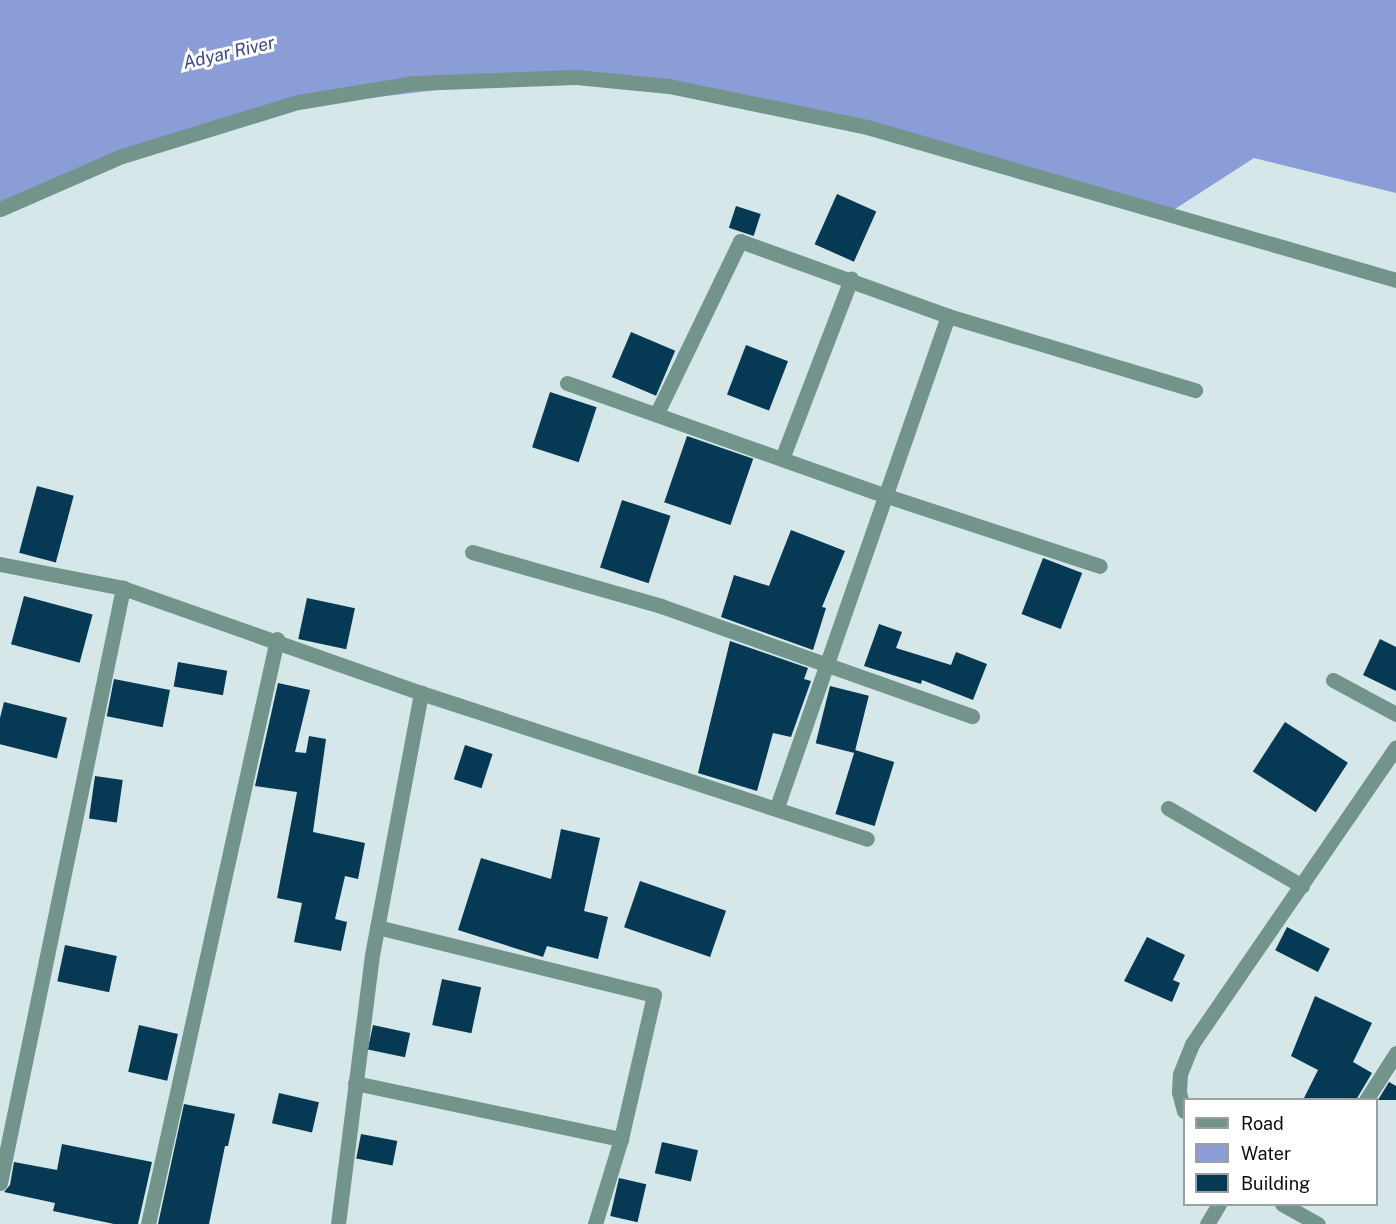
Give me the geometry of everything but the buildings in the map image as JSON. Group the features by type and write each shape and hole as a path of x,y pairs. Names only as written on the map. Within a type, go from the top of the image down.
{"street":[{"path":"0,209 122,156 298,102 414,83 576,77 669,86 867,128 1396,280"},
{"path":"657,413 740,241 851,279 948,316 1195,390"},
{"path":"783,456 851,279"},
{"path":"777,807 948,316"},
{"path":"567,382 783,456 884,495 1100,566"},
{"path":"472,552 661,606 972,716"},
{"path":"0,564 123,588 277,639 421,693 777,807 867,839"},
{"path":"0,1184 123,588"},
{"path":"148,1224 277,639"},
{"path":"1333,680 1396,714"},
{"path":"338,1224 377,927 421,693"},
{"path":"1183,1105 1179,1092 1180,1074 1192,1044 1396,747"},
{"path":"1168,808 1302,886"},
{"path":"377,927 654,995 621,1139 595,1224"},
{"path":"1367,1098 1396,1053"},
{"path":"355,1083 621,1139"},
{"path":"1207,1224 1218,1206"},
{"path":"1300,1208 1318,1224"}],"water":[{"name":"Adyar River","path":"0,0 1396,0 1396,193 1254,158 1161,218 923,144 571,74 261,111 0,205"}]}
